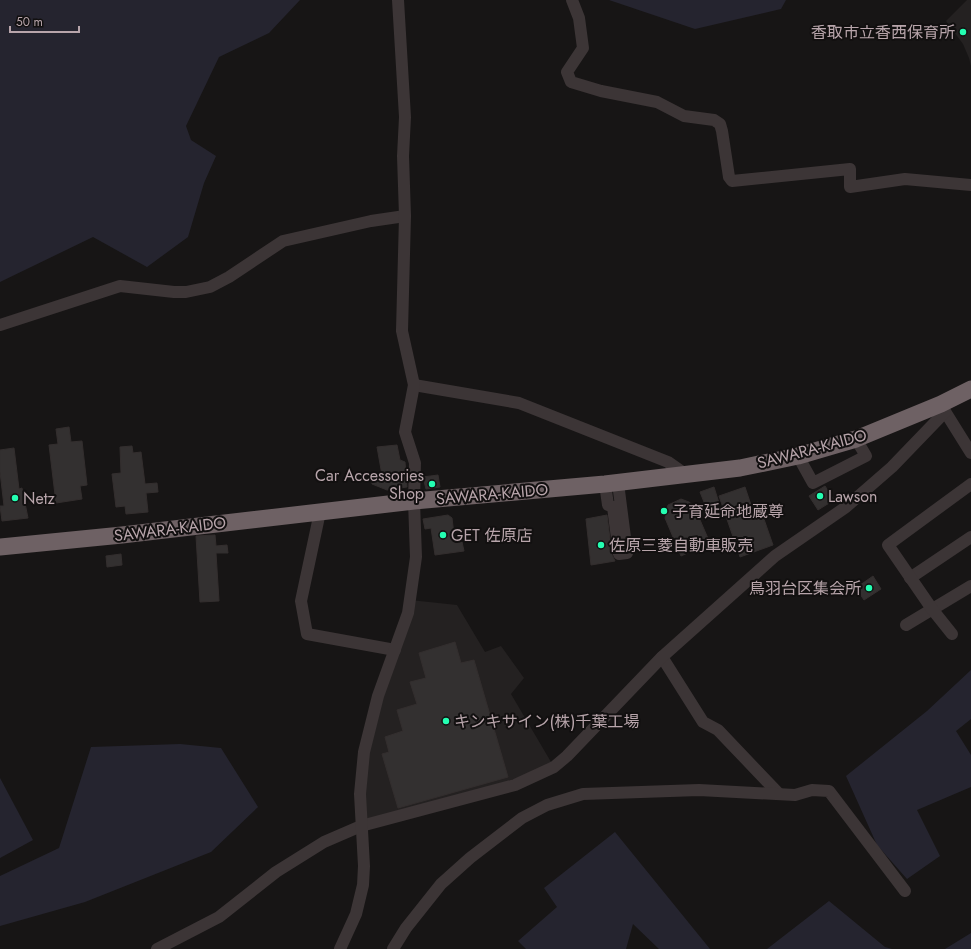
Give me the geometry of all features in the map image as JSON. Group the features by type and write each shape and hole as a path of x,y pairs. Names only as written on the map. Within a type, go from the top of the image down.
{"highway":[{"name":"SAWARA-KAIDO","path":"0,547 414,501 612,484 740,468 798,456 856,439 943,408 971,389"}],"street":[{"path":"340,949 356,914 363,885 364,866 360,794 364,752 378,696 408,613 416,556 414,501 415,463 405,432 414,385 402,331 405,216 403,156 405,117 398,0"},
{"path":"572,0 579,18 583,48 567,72 571,82 601,91 657,102 684,116 714,120 720,124 729,177 732,181 850,170 850,187 905,179 971,185"},
{"path":"0,325 120,286 174,292 186,292 210,287 229,277 283,241 372,221 405,216"},
{"path":"414,385 519,403 668,462 685,474"},
{"path":"157,949 219,917 276,872 324,842 361,826 515,785 554,767 567,756 662,657 776,556 846,507 892,467 943,408 971,453"},
{"path":"798,456 814,483 866,456 856,439"},
{"path":"612,484 627,553 619,554 613,507 608,505 612,484"},
{"path":"952,634 932,609 888,545 971,484"},
{"path":"320,512 301,600 307,634 395,650"},
{"path":"910,578 971,537"},
{"path":"906,625 971,586"},
{"path":"662,657 703,722 718,730 780,794"},
{"path":"393,949 406,928 442,884 470,858 522,818 547,805 583,794 699,790 795,795 812,790 829,791 905,891"}],"shaded area":[{"path":"0,0 300,0 269,33 219,57 186,126 191,140 216,156 204,183 188,237 147,267 93,237 0,282"},
{"path":"609,0 786,0 781,9 695,29"},
{"name":"香取市立香西保育所","path":"967,0 971,0 971,66 963,44 946,21"},
{"path":"410,600 457,605 485,652 501,646 524,678 511,694 554,767 361,826 360,780"},
{"path":"971,670 971,719 956,731 971,755 971,787 917,810 940,856 907,879 877,845 846,776 927,711"},
{"path":"180,744 221,748 258,807 211,852 85,902 0,926 0,876 59,848 91,747"},
{"path":"0,778 33,840 0,858"},
{"path":"615,832 710,949 659,949 633,924 626,949 526,949 518,941 557,907 544,888"},
{"path":"829,901 885,947 892,949 767,949"},
{"path":"971,933 971,949 945,949"}],"building":[{"path":"69,427 71,442 82,441 87,485 80,486 82,499 56,503 49,445 58,444 56,429"},
{"path":"397,445 400,460 405,462 407,487 387,490 372,484 372,475 382,475 377,447"},
{"path":"132,446 133,453 141,452 145,484 157,483 158,492 146,493 148,512 126,514 125,506 116,507 112,474 121,473 120,447"},
{"path":"14,448 19,489 22,488 28,518 2,521 0,506 4,506 0,472 0,450"},
{"path":"438,475 440,487 426,489 423,477"},
{"path":"825,486 834,500 818,510 809,496"},
{"path":"714,487 719,503 706,507 700,492"},
{"path":"745,487 751,505 758,502 773,545 740,557 719,496"},
{"path":"681,499 694,506 710,543 681,556 665,518 668,505"},
{"name":"GET 佐原店","path":"448,515 452,518 455,543 462,542 464,551 435,555 431,528 425,529 423,519"},
{"name":"佐原三菱自動車販売","path":"607,515 612,555 615,561 591,565 586,519"},
{"path":"215,535 216,546 227,545 228,553 216,553 219,601 200,602 196,536"},
{"path":"121,554 122,565 107,567 106,556"},
{"name":"鳥羽台区集会所","path":"873,576 881,589 864,600 856,588"},
{"name":"キンキサイン(株)千葉工場","path":"455,642 461,663 474,660 508,777 398,808 382,754 389,752 385,737 403,731 397,710 417,704 410,682 426,678 419,653"}],"place":[{"name":"香取市立香西保育所","path":"963,32"},
{"name":"Car Accessories Shop","path":"432,484"},
{"name":"Lawson","path":"820,496"},
{"name":"Netz","path":"15,498"},
{"name":"子育延命地蔵尊","path":"664,511"},
{"name":"GET 佐原店","path":"443,535"},
{"name":"佐原三菱自動車販売","path":"601,545"},
{"name":"鳥羽台区集会所","path":"869,588"},
{"name":"キンキサイン(株)千葉工場","path":"446,721"}]}
